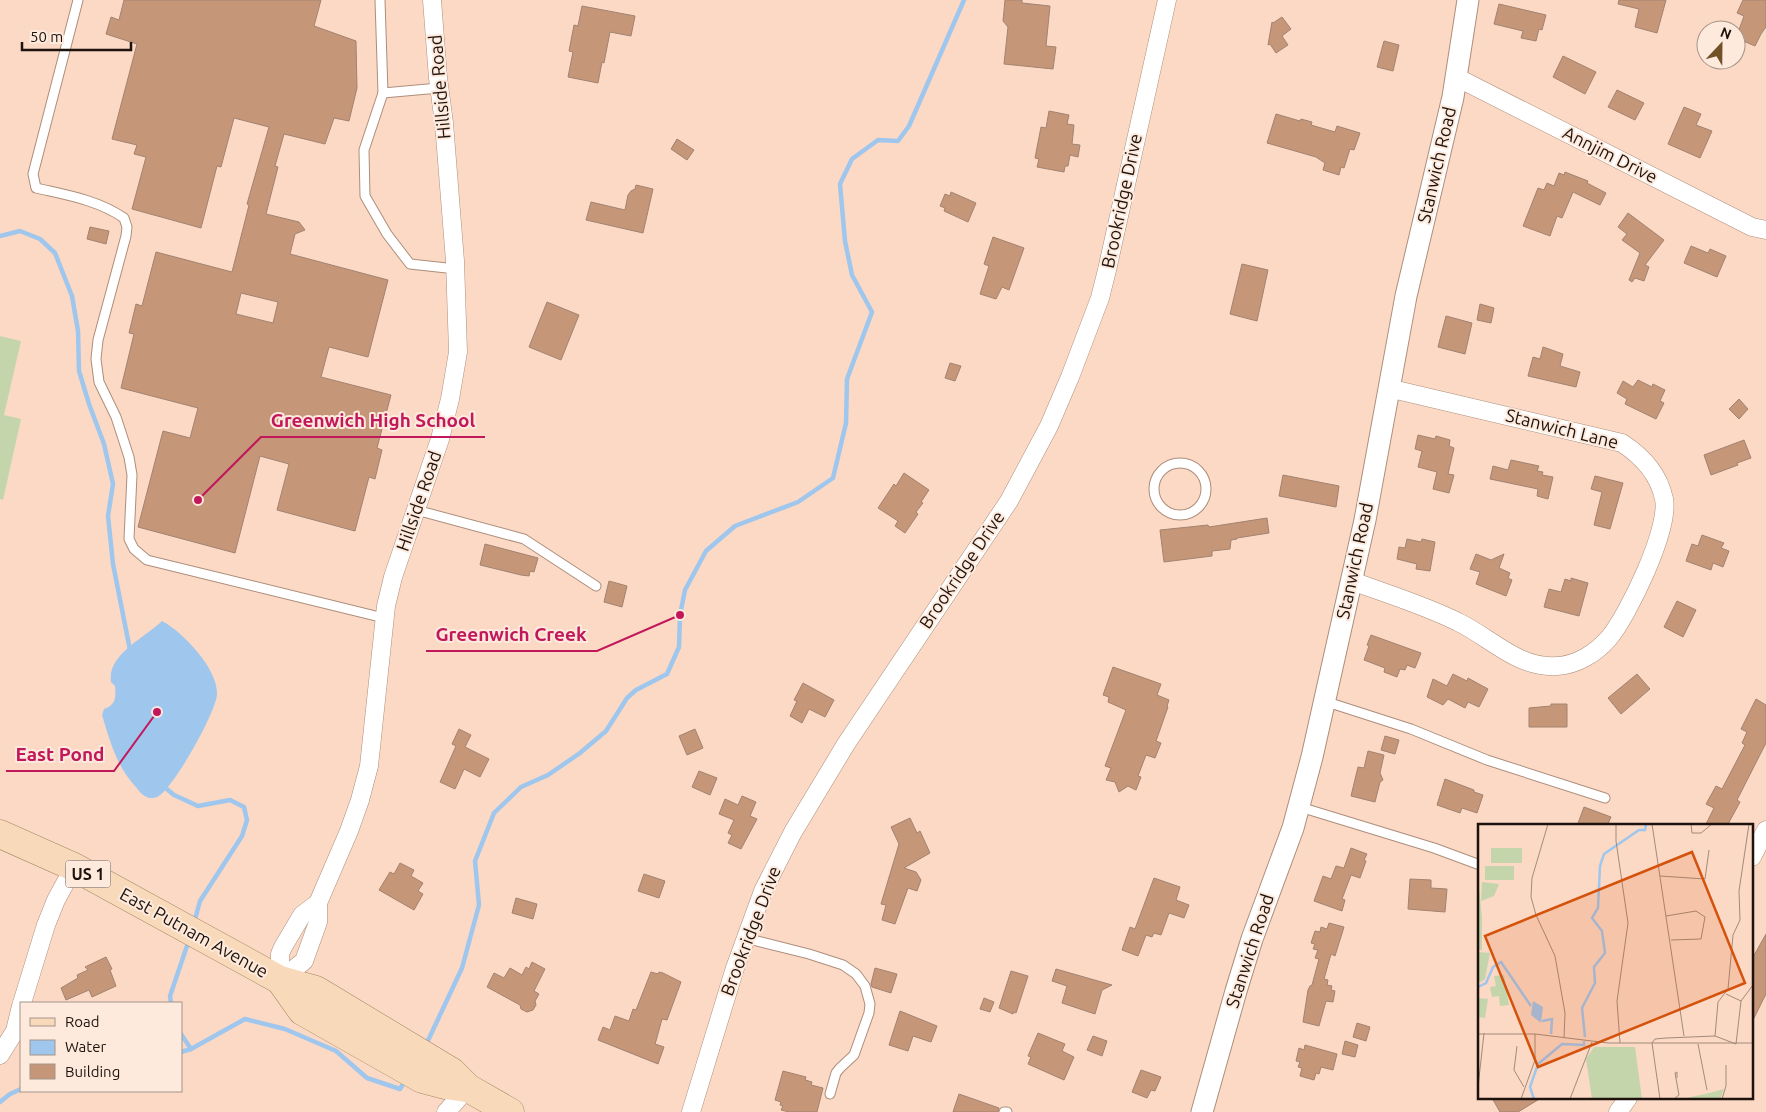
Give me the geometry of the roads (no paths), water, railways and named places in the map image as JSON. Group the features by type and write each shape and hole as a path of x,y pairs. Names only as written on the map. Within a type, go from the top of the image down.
{"main road":[{"name":"East Putnam Avenue","path":"0,834 74,867 280,980 316,990 401,1054 428,1069 445,1085 468,1088 510,1112"}],"street":[{"name":"Hillside Road","path":"280,980 304,961 318,922 318,903 350,831 369,766 384,618 393,577 440,439 458,352 456,269 432,0"},
{"name":"Brookridge Drive","path":"691,1112 715,1029 746,938 763,890 776,863 822,782 1008,501 1052,418 1090,326 1108,270 1167,0"},
{"name":"Stanwich Road","path":"1202,1112 1249,948 1283,856 1299,806 1365,520 1406,296 1453,97 1468,0"},
{"name":"Annjim Drive","path":"1456,77 1752,226 1766,230"},
{"name":"Stanwich Lane","path":"1352,581 1459,622 1509,654 1524,660 1540,665 1556,666 1570,664 1585,658 1595,650 1609,638 1618,624 1651,560 1658,541 1664,512 1664,499 1654,476 1635,451 1622,443 1388,388"},
{"path":"1754,853 1766,830"},
{"path":"23,1002 46,925 56,900 74,867"},
{"name":"Hillside Road","path":"280,980 280,954 302,915 318,903"},
{"path":"0,1055 15,1031 20,1012"},
{"path":"446,1112 468,1088"},
{"path":"1618,1112 1627,1100"}],"lane":[{"path":"78,0 33,174 36,188 89,201 112,210 124,218 127,227 98,340 96,359 99,382 116,417 129,457 132,475 129,539 134,549 147,560 384,618"},
{"path":"380,0 383,93 364,150 366,196 387,234 410,264 456,269"},
{"path":"383,93 439,88"},
{"path":"1180,462 1188,464 1202,473 1205,480 1206,497 1196,510 1180,515 1172,514 1164,510 1155,497 1155,481 1158,473 1172,464 1180,462"},
{"path":"416,510 524,539 596,586"},
{"path":"1324,701 1411,729 1487,760 1605,798"},
{"path":"1299,806 1434,848 1478,864"},
{"path":"746,938 843,965 856,974 865,986 870,1004 869,1013 854,1055 836,1073 830,1094"}],"water":[{"path":"162,621 180,634 198,652 212,674 217,694 210,716 183,766 164,792 157,797 149,798 140,791 123,770 114,752 102,715 104,709 111,705 114,700 115,686 111,682 111,672 115,663 129,647"}],"waterway":[{"path":"425,1047 462,968 479,905 475,861 494,813 521,787 548,775 580,753 606,731 627,698 636,690 667,674 679,647 680,615 685,590 706,551 735,526 798,502 833,478 846,423 847,379 872,312 852,275 845,241 840,184 852,159 878,140 898,141 909,126 964,0"},
{"path":"0,236 20,231 40,239 55,253 72,296 78,331 79,371 104,444 113,484 108,516 113,564 130,650"},
{"path":"162,785 174,795 198,806 230,800 244,807 247,820 242,836 200,901 194,923"},
{"path":"171,1002 170,996 189,940"},
{"path":"182,1052 191,1049 245,1019 285,1029 336,1051 367,1078 400,1089 406,1079"},
{"path":"182,1036 191,1049"},
{"path":"0,1102 20,1089"}],"place":[{"name":"Greenwich High School","path":"198,500"},
{"name":"Greenwich Creek","path":"680,615"},
{"name":"East Pond","path":"157,712"}]}
